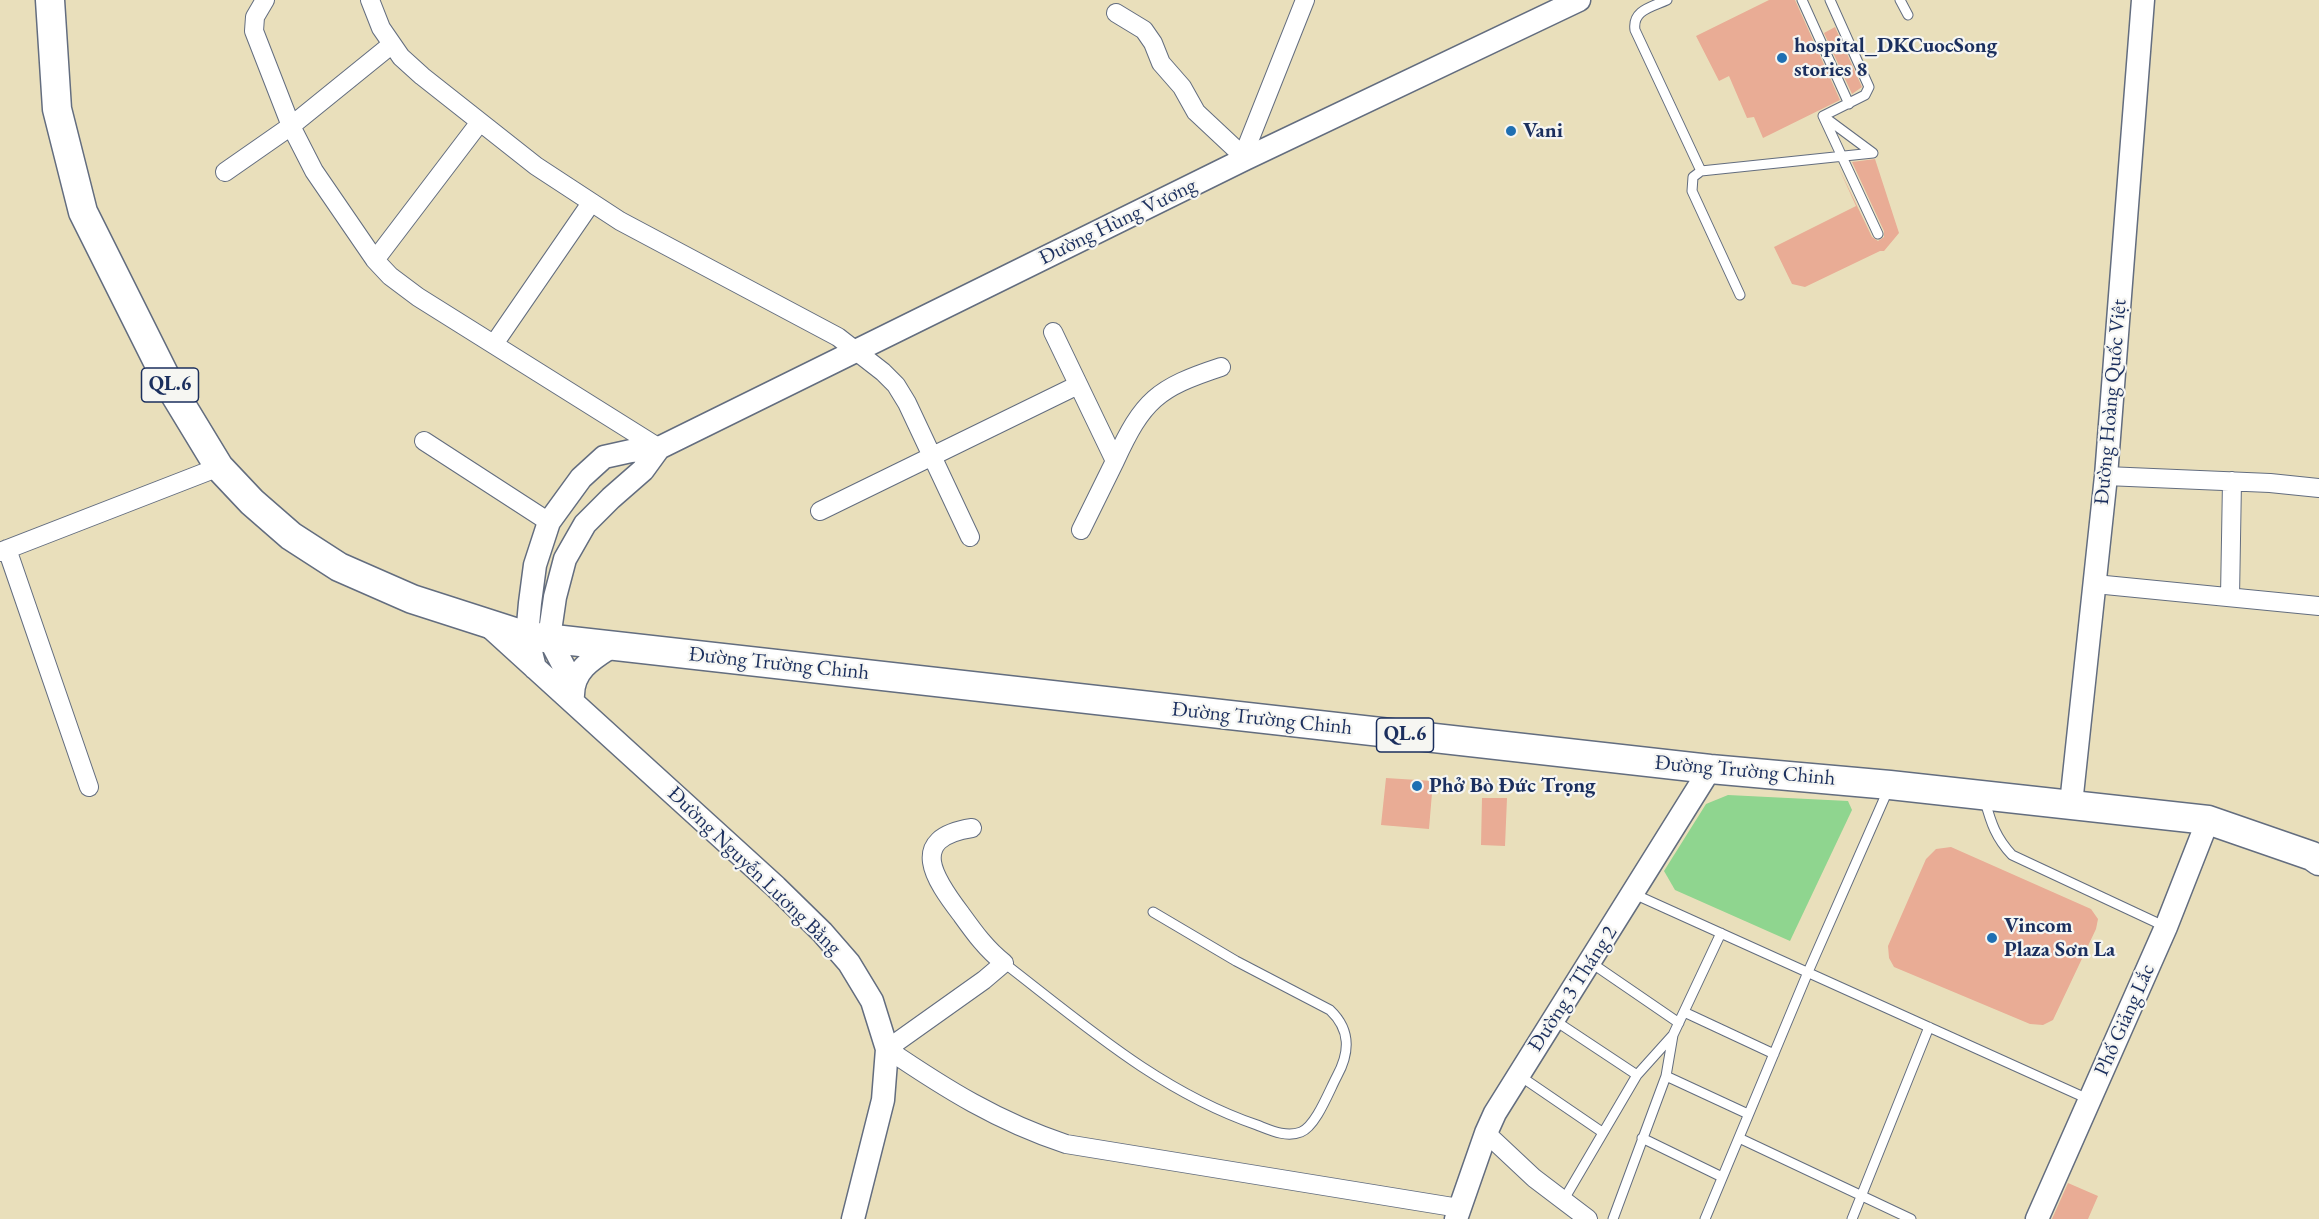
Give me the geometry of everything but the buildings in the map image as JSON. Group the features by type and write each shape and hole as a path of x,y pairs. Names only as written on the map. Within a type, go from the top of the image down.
{"main road":[{"name":"QL.6","path":"50,0 57,110 83,212 171,388 219,468 252,502 291,536 339,567 412,599 486,623"},
{"name":"Đường Trường Chinh","path":"486,623 538,637 1710,769 1890,785 2208,820 2312,856 2319,861"}],"street":[{"path":"265,0 255,17 254,31 291,126 323,185 375,260 403,287 659,448"},
{"path":"370,0 381,28 391,45 422,76 536,166 591,203 649,237 838,337 883,372 896,385 907,403 970,537"},
{"path":"1116,13 1144,30 1153,43 1161,63 1182,87 1196,112 1244,157 1305,0"},
{"name":"Đường Hùng Vương","path":"538,637 535,565 549,522 581,478 604,457 659,448 1244,157 1579,0"},
{"name":"Đường Hoàng Quốc Việt","path":"2071,804 2106,476 2143,0"},
{"path":"225,172 291,126 391,45"},
{"path":"375,260 480,122"},
{"path":"494,344 591,203"},
{"path":"1053,332 1114,461"},
{"path":"1081,530 1127,435 1145,406 1184,379 1221,367"},
{"path":"820,511 1078,385"},
{"path":"424,441 549,522"},
{"name":"Đường Hùng Vương","path":"538,637 555,597 566,559 585,524 644,470 659,448"},
{"path":"89,787 4,550 219,468"},
{"path":"2106,476 2270,483 2319,488"},
{"path":"2230,597 2232,481"},
{"path":"2094,584 2319,606"},
{"name":"Đường Nguyễn Lương Bằng","path":"486,623 535,668 573,693 822,932 849,963 873,1001 887,1049 883,1100 853,1219"},
{"path":"535,668 538,637"},
{"path":"538,637 573,693"},
{"path":"573,693 578,673 594,658 614,645"},
{"name":"Đường 3 Tháng 2","path":"1457,1214 1486,1133 1518,1075 1634,894 1710,769"},
{"name":"Phố Giảng Lắc","path":"2037,1219 2166,927 2208,820"},
{"path":"972,828 950,833 940,840 932,857 931,866 935,878 982,943 1004,963 984,980 887,1049 954,1094 993,1115 1028,1131 1066,1143 1457,1214"},
{"path":"1486,1133 1534,1178 1588,1219"}],"lane":[{"path":"1666,0 1640,12 1635,20 1635,30 1701,171"},
{"path":"1802,0 1849,104"},
{"path":"1823,116 1865,95 1868,92 1869,83 1830,0"},
{"path":"1900,0 1908,15"},
{"path":"1740,295 1692,191 1693,177 1701,171 1873,153 1823,116"},
{"path":"1823,116 1878,234"},
{"path":"1705,1219 1808,972 1890,785"},
{"path":"1984,796 1992,828 2000,843 2012,855 2166,927"},
{"path":"1634,894 2090,1100"},
{"path":"1004,963 1135,1063 1200,1103 1287,1135 1296,1134 1310,1127 1347,1055 1345,1031 1337,1017 1330,1010 1236,961 1153,912"},
{"path":"1613,1219 1666,1076 1674,1035 1721,933"},
{"path":"1590,962 1679,1023"},
{"path":"1684,1012 1774,1054"},
{"path":"1553,1020 1637,1075"},
{"path":"1852,1219 1929,1027"},
{"path":"1563,1201 1637,1075 1674,1035"},
{"path":"1518,1075 1602,1132"},
{"path":"1666,1076 1748,1113"},
{"path":"1642,1138 1722,1177"},
{"path":"1739,1138 1911,1219"}],"green space":[{"path":"1728,795 1848,801 1852,810 1790,941 1675,890 1664,871 1706,804"}],"place":[{"name":"hospital_DKCuocSong stories 8","path":"1782,58"},
{"name":"Vani","path":"1511,131"},
{"name":"Phở Bò Đức Trọng","path":"1417,786"},
{"name":"Vincom Plaza Sơn La","path":"1992,938"}]}
